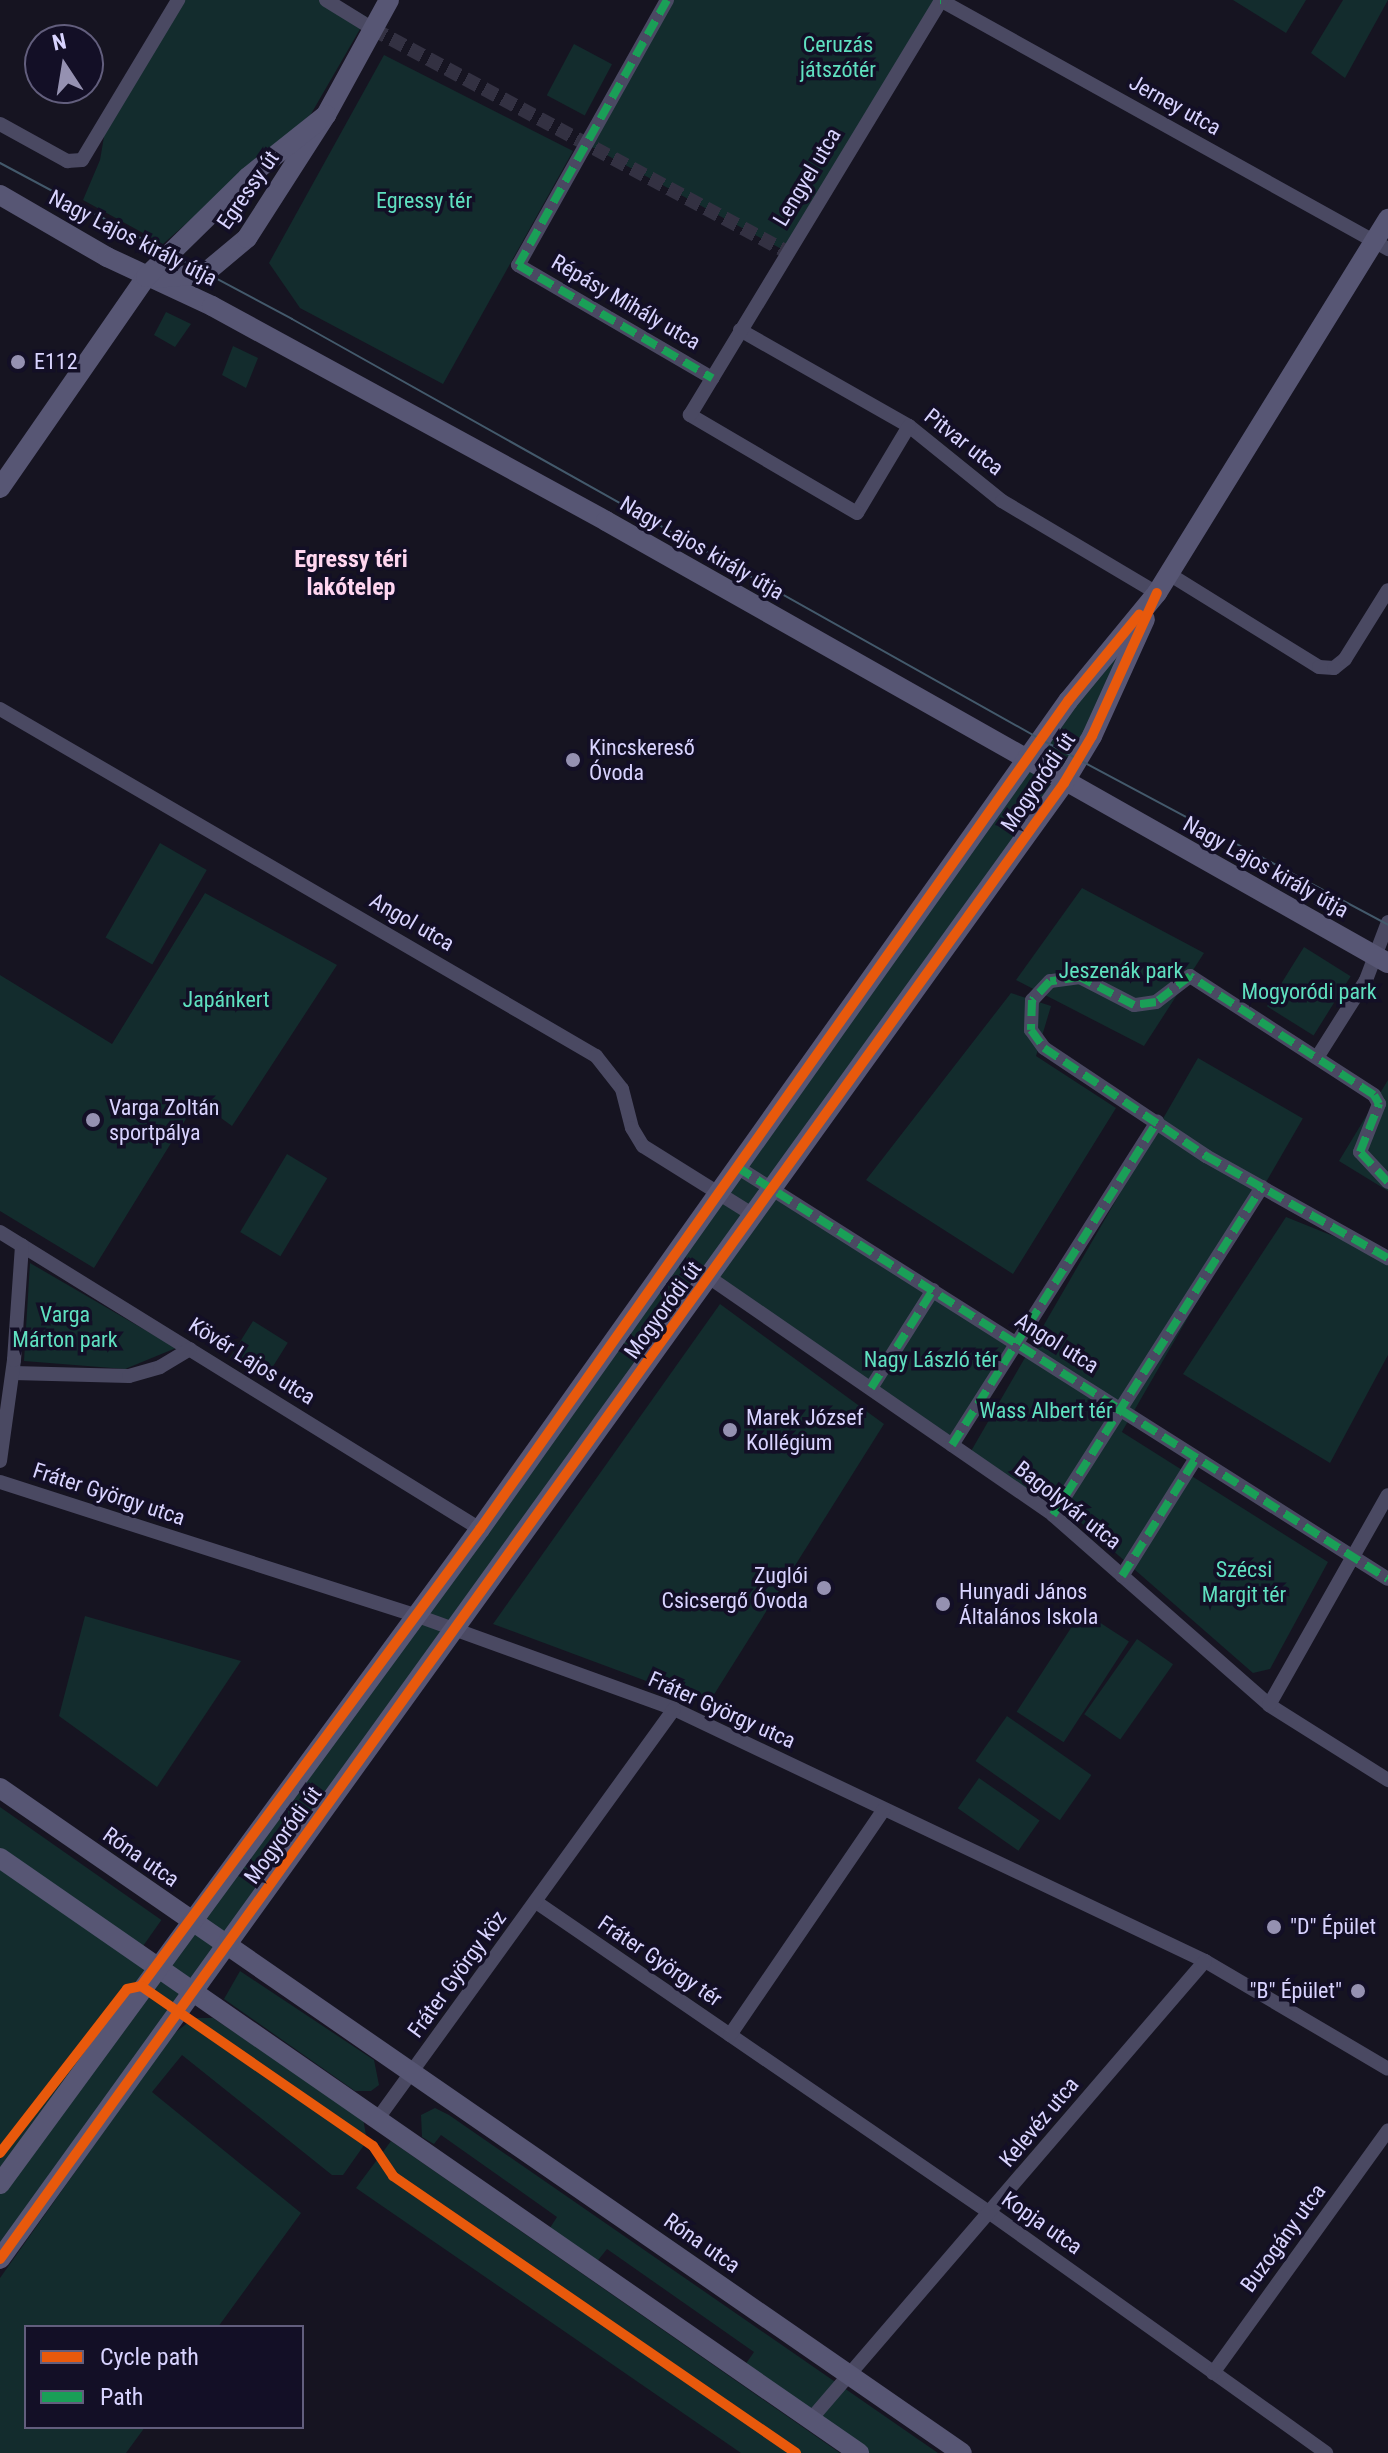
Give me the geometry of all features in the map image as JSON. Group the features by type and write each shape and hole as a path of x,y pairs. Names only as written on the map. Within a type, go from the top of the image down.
{"street":[{"name":"Nagy Lajos király útja","path":"0,124 67,161 88,154 178,0"},
{"path":"326,0 373,29"},
{"name":"Egressy út","path":"146,277 204,274 247,238 326,115 389,0"},
{"name":"Répásy Mihály utca","path":"667,0 518,265 712,378"},
{"name":"Jerney utca","path":"941,0 1381,246"},
{"name":"Lengyel utca","path":"712,378 941,0"},
{"name":"Egressy út","path":"0,488 146,277 248,177 326,115"},
{"path":"248,177 273,173 277,194"},
{"name":"Nagy Lajos király útja","path":"0,195 146,277 212,306 594,514 1064,783 1381,959"},
{"name":"Mogyoródi út","path":"0,2184 158,1963 480,1529 1068,701 1157,593 1381,246 1388,219"},
{"name":"Pitvar utca","path":"740,330 909,426 1002,501 1157,593"},
{"path":"712,378 690,415 857,513 909,426"},
{"path":"1169,574 1319,667 1334,668 1345,659 1388,590"},
{"name":"Mogyoródi út","path":"0,2259 775,1189 1064,783 1092,736 1157,593"},
{"name":"Angol utca","path":"0,709 596,1056 622,1089 632,1128 643,1146 755,1216"},
{"path":"1318,1056 1381,959 1388,922"},
{"path":"1388,1182 1360,1152 1379,1104 1359,1080 1190,976 1156,1002 1134,1005 1080,977 1050,981 1038,989 1028,1016 1037,1041 1157,1122 1262,1187 1388,1258"},
{"path":"952,1445 1157,1122"},
{"name":"Angol utca","path":"737,1167 1388,1579"},
{"path":"1053,1515 1262,1187"},
{"name":"Kövér Lajos utca","path":"0,1232 480,1529"},
{"path":"0,1461 22,1245"},
{"name":"Bagolyvár utca","path":"710,1278 1053,1515 1269,1705 1388,1780"},
{"path":"871,1388 933,1290"},
{"path":"9,1365 129,1376 160,1367 190,1349"},
{"path":"1122,1576 1196,1458"},
{"name":"Fráter György utca","path":"0,1482 415,1615 674,1709 1205,1961 1388,2069"},
{"path":"1269,1705 1388,1495"},
{"path":"536,1902 674,1709"},
{"name":"Róna utca","path":"0,1788 190,1920 229,1943 962,2453"},
{"name":"Fráter György tér","path":"536,1902 730,2035 884,1809"},
{"path":"0,1858 158,1963 859,2453"},
{"name":"Fráter György köz","path":"414,2072 536,1902"},
{"name":"Kelevéz utca","path":"811,2419 852,2376 1205,1961"},
{"name":"Kopja utca","path":"730,2035 990,2213 1326,2453"},
{"path":"379,2117 414,2072"},
{"name":"Buzogány utca","path":"1213,2373 1388,2130"}],"green space":[{"path":"178,0 337,0 367,17 311,114 163,244 83,200 100,160 106,125"},
{"name":"Ceruzás játszótér","path":"668,0 941,0 787,252 588,145"},
{"path":"1233,0 1306,0 1286,33"},
{"path":"1343,0 1388,0 1345,78 1311,53"},
{"path":"574,44 612,64 585,115 547,95"},
{"name":"Egressy tér","path":"384,55 573,151 443,384 300,308 269,263"},
{"path":"166,312 191,324 175,347 154,335"},
{"path":"233,346 258,358 246,388 222,375"},
{"path":"1157,593 1092,736 0,2259 0,1858 158,1963"},
{"path":"160,843 207,870 152,964 106,937"},
{"name":"Jeszenák park","path":"1082,888 1204,953 1144,1046 1016,980"},
{"name":"Japánkert","path":"205,893 337,965 232,1126 199,1102 200,1096 94,1268 0,1211 0,975 112,1044"},
{"name":"Mogyoródi park","path":"1304,947 1351,976 1314,1036 1267,1006"},
{"path":"1011,993 1051,1006 1036,1056 1116,1108 1013,1274 866,1180"},
{"name":"Wass Albert tér","path":"1198,1058 1303,1118 1073,1516 968,1456"},
{"path":"1388,1080 1388,1191 1339,1161"},
{"path":"287,1154 327,1178 280,1256 240,1232"},
{"name":"Nagy László tér","path":"777,1197 1009,1345 949,1440 720,1277"},
{"path":"1286,1217 1388,1258 1388,1355 1330,1463 1183,1374"},
{"name":"Varga Márton park","path":"30,1263 176,1348 125,1369 24,1361"},
{"path":"720,1304 884,1424 708,1704 493,1624"},
{"path":"253,1321 288,1343 264,1380 230,1358"},
{"name":"Szécsi Margit tér","path":"1114,1427 1328,1562 1270,1669 1253,1673 1063,1507"},
{"path":"1082,1611 1129,1641 1064,1742 1017,1712"},
{"path":"85,1616 241,1661 157,1787 59,1716"},
{"path":"1137,1639 1173,1664 1120,1740 1084,1714"},
{"path":"1007,1716 1091,1775 1060,1820 975,1761"},
{"path":"979,1778 1040,1820 1018,1851 958,1808"},
{"path":"0,1807 161,1920 140,1951 0,1853"},
{"path":"240,1971 374,2060 379,2085 371,2091 355,2091 224,1999"},
{"path":"194,2018 213,2018 363,2118 367,2141 343,2175 332,2175 182,2055 152,2092 301,2213 219,2325 24,2325 24,2429 144,2429 126,2453 0,2453 0,2278 172,2035"},
{"path":"435,2108 938,2453 868,2453 743,2368 754,2352 607,2249 595,2264 548,2231 557,2217 441,2135 434,2144 422,2137 421,2115"},
{"path":"391,2141 840,2453 741,2453 356,2188"}],"tunnel":[{"path":"373,29 787,252"}],"tram line":[{"path":"0,163 292,319 1042,740 1388,925"}],"marked path":[{"path":"667,0 518,265 712,378"},
{"path":"1388,1182 1360,1152 1379,1104 1374,1095 1190,976 1156,1002 1134,1005 1080,977 1050,981 1032,1000 1031,1030 1044,1048 1206,1156 1388,1258"},
{"path":"952,1445 1157,1122"},
{"path":"737,1167 1388,1579"},
{"path":"1053,1515 1262,1187"},
{"path":"871,1388 933,1290"},
{"path":"1122,1576 1196,1458"}],"cycle path":[{"path":"0,2259 1064,783 1092,736 1157,593"},
{"path":"141,1986 480,1529 1068,701 1139,615"},
{"path":"0,2153 127,1989 141,1986 373,2146 393,2176 796,2453"}],"place":[{"name":"E112","path":"18,362"},
{"name":"Kincskereső Óvoda","path":"573,760"},
{"name":"Varga Zoltán sportpálya","path":"93,1120"},
{"name":"Marek József Kollégium","path":"730,1430"},
{"name":"Zuglói Csicsergő Óvoda","path":"824,1588"},
{"name":"Hunyadi János Általános Iskola","path":"943,1604"},
{"name":"\"D\" Épület","path":"1274,1927"},
{"name":"\"B\" Épület\"","path":"1358,1991"}],"district":[{"name":"Egressy téri lakótelep","path":"351,574"}]}
